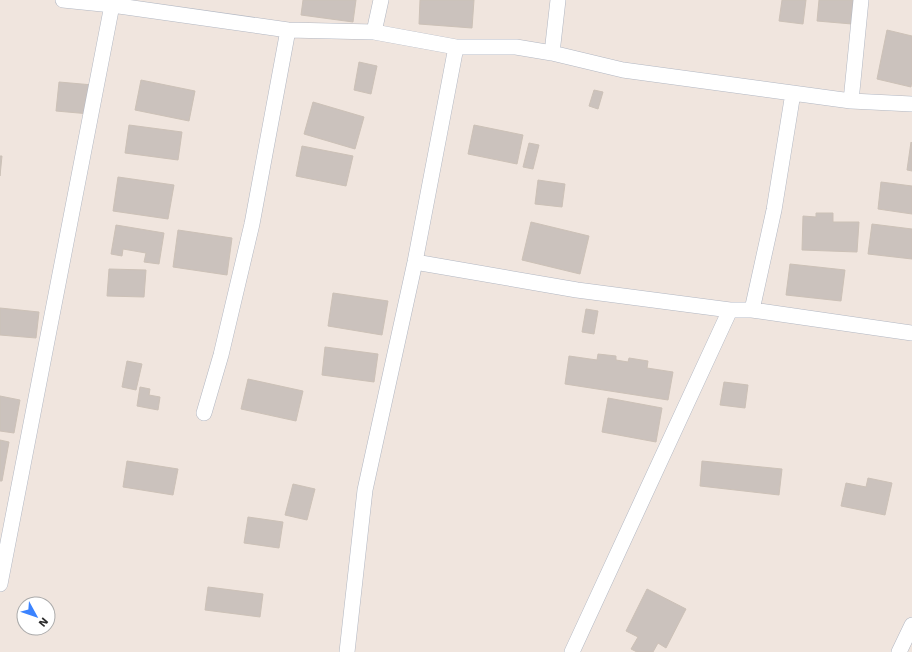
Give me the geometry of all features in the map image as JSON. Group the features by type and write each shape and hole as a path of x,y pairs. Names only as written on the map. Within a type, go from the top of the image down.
{"street":[{"path":"63,0 112,5 288,30 374,32 456,47 516,47 552,53 623,70 851,101 912,104"},
{"path":"374,32 381,0"},
{"path":"552,53 558,0"},
{"path":"851,101 861,0"},
{"path":"0,584 112,5"},
{"path":"204,412 221,355 252,224 288,30"},
{"path":"347,652 365,490 415,262 456,47"},
{"path":"752,310 774,210 793,93"},
{"path":"415,262 577,290 730,310 752,310 912,333"},
{"path":"572,652 730,310"},
{"path":"900,652 912,625"}],"building":[{"path":"303,0 356,0 353,22 301,15"},
{"path":"420,0 474,0 472,28 419,24"},
{"path":"782,0 806,0 803,24 779,21"},
{"path":"819,0 855,0 852,24 817,21"},
{"path":"887,30 912,36 911,87 877,79"},
{"path":"359,62 377,66 371,94 354,90"},
{"path":"141,80 195,91 189,121 135,110"},
{"path":"59,82 93,85 90,114 56,111"},
{"path":"594,90 603,92 598,109 589,106"},
{"path":"313,102 364,117 355,149 304,134"},
{"path":"129,125 182,132 178,160 125,153"},
{"path":"474,125 523,135 517,164 468,154"},
{"path":"911,142 912,143 912,171 907,170"},
{"path":"529,143 539,145 533,169 523,167"},
{"path":"302,146 353,156 346,186 296,176"},
{"path":"0,156 2,156 0,176"},
{"path":"118,177 174,185 168,219 113,211"},
{"path":"538,180 565,184 562,207 535,204"},
{"path":"881,182 912,186 912,214 878,209"},
{"path":"816,213 833,213 833,222 859,222 857,252 802,250 803,216 816,217"},
{"path":"531,222 589,236 580,274 522,260"},
{"path":"872,224 912,229 912,259 868,254"},
{"path":"116,225 164,233 159,264 144,262 146,253 123,249 122,256 111,254"},
{"path":"178,230 232,238 227,275 173,267"},
{"path":"790,264 845,270 841,301 786,295"},
{"path":"109,269 146,270 144,297 107,296"},
{"path":"333,293 388,301 382,335 328,326"},
{"path":"0,308 39,312 36,338 0,335"},
{"path":"586,309 598,311 594,334 582,332"},
{"path":"325,347 378,354 374,382 322,375"},
{"path":"598,354 616,356 616,360 628,362 629,358 648,361 647,368 673,372 668,400 565,384 569,356 597,360"},
{"path":"127,361 142,364 136,390 122,387"},
{"path":"248,379 303,391 296,421 241,409"},
{"path":"724,382 748,385 745,408 720,405"},
{"path":"140,387 150,389 149,395 160,397 158,410 137,406"},
{"path":"0,396 20,400 14,433 0,431"},
{"path":"608,398 662,408 656,442 602,432"},
{"path":"0,440 9,442 2,481 0,481"},
{"path":"127,461 178,469 173,495 123,487"},
{"path":"702,461 782,469 779,495 700,486"},
{"path":"868,478 892,483 885,515 841,506 846,483 866,487"},
{"path":"293,484 315,489 307,520 285,515"},
{"path":"248,517 283,522 279,548 244,543"},
{"path":"208,587 263,594 260,617 205,610"},
{"path":"647,589 686,609 666,648 658,643 653,652 637,652 631,649 638,637 626,631"}]}
